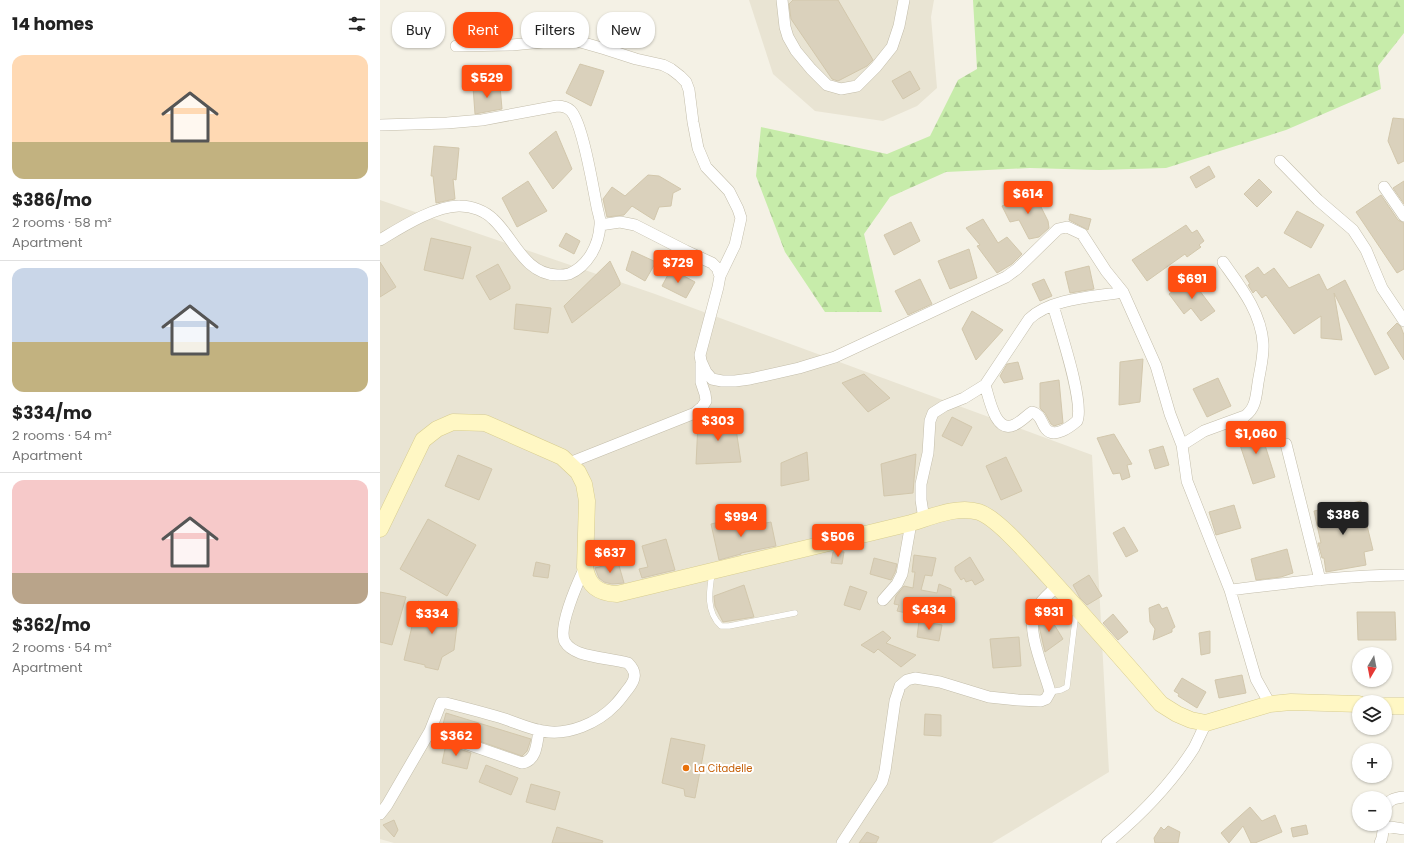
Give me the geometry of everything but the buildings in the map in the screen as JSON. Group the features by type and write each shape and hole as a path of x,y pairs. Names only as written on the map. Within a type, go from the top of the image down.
{"street":[{"path":"782,0 785,27 796,52 827,85 841,89 857,86 876,67 892,47 899,26 904,0"},
{"path":"513,45 563,40 577,41 636,59 663,65 671,69 686,82 689,90 698,148 706,167 729,191 741,218 735,245 720,276 702,345 701,382 706,402 702,408 695,413 569,463"},
{"path":"380,125 475,121 557,106 564,107 571,112 578,127 588,162 600,225 595,247 585,264 566,275 537,271 522,256 493,219 483,211 471,208 460,206 446,207 405,225 380,240"},
{"path":"1280,161 1318,200 1353,230 1366,250 1382,288 1404,322"},
{"path":"1384,187 1404,216"},
{"path":"600,225 620,222 635,224 686,252 712,262 717,268 720,276"},
{"path":"701,361 706,372 712,378 722,381 735,381 799,368 835,357 1006,277 1017,269 1053,232 1061,227 1067,227 1082,234 1106,271 1123,292 1156,366 1170,414 1182,445 1187,481 1230,590 1256,679 1270,704"},
{"path":"1182,445 1204,430 1246,416 1249,414 1255,402 1264,344 1260,322 1245,293 1222,262"},
{"path":"883,600 897,584 902,574 918,521 921,500 920,484 928,453 930,421 933,413 944,406 969,395 985,385 1029,319 1041,310 1059,302 1123,292"},
{"path":"985,385 996,420 1003,425 1014,426 1032,412 1039,416 1045,428 1049,432 1056,433 1077,421 1079,410 1074,382 1053,305"},
{"path":"380,529 423,440 437,429 454,422 485,424 555,454 569,463 578,472 584,484 587,501 585,567 589,582 596,588 608,594 617,594 918,521 953,511 969,510 979,512 986,516 1021,547 1161,704 1177,714 1191,720 1206,723 1270,704 1291,702 1352,704"},
{"path":"1286,444 1320,580"},
{"path":"380,814 387,805 430,731 441,703 446,703 539,730 564,732 584,726 614,706 635,680 633,668 628,663 580,653 565,643 563,635 563,627 574,593 585,567"},
{"path":"1230,590 1320,580 1378,575 1404,575"},
{"path":"842,843 882,782 885,771 895,701 900,686 907,680 915,678 940,682 988,697 1041,701 1046,699 1050,692 1033,633 1032,617 1035,609 1057,586"},
{"path":"1392,706 1404,706"},
{"path":"1107,843 1124,829 1158,795 1194,747 1206,723"},
{"path":"430,731 522,763 532,758 536,750 539,730"},
{"path":"1392,799 1404,797"},
{"path":"1392,827 1404,829"},
{"path":"1380,843 1383,831"}],"lane":[{"path":"712,571 709,600 712,614 716,622 721,626 729,626 795,613"},
{"path":"1050,692 1065,689 1068,682 1077,608"}],"shaded area":[{"path":"749,0 934,0 931,17 937,88 917,106 883,121 815,111 773,74"},
{"path":"380,200 655,294 1092,455 1109,772 992,843 394,843 380,839"}],"green space":[{"path":"973,0 1404,0 1404,33 1378,66 1381,89 1286,130 1166,168 1099,170 1030,168 946,172 890,197 864,234 882,312 825,312 785,252 756,176 761,127 887,154 930,136 958,80 977,69"}],"place":[{"name":"La Citadelle","path":"686,768"}]}
